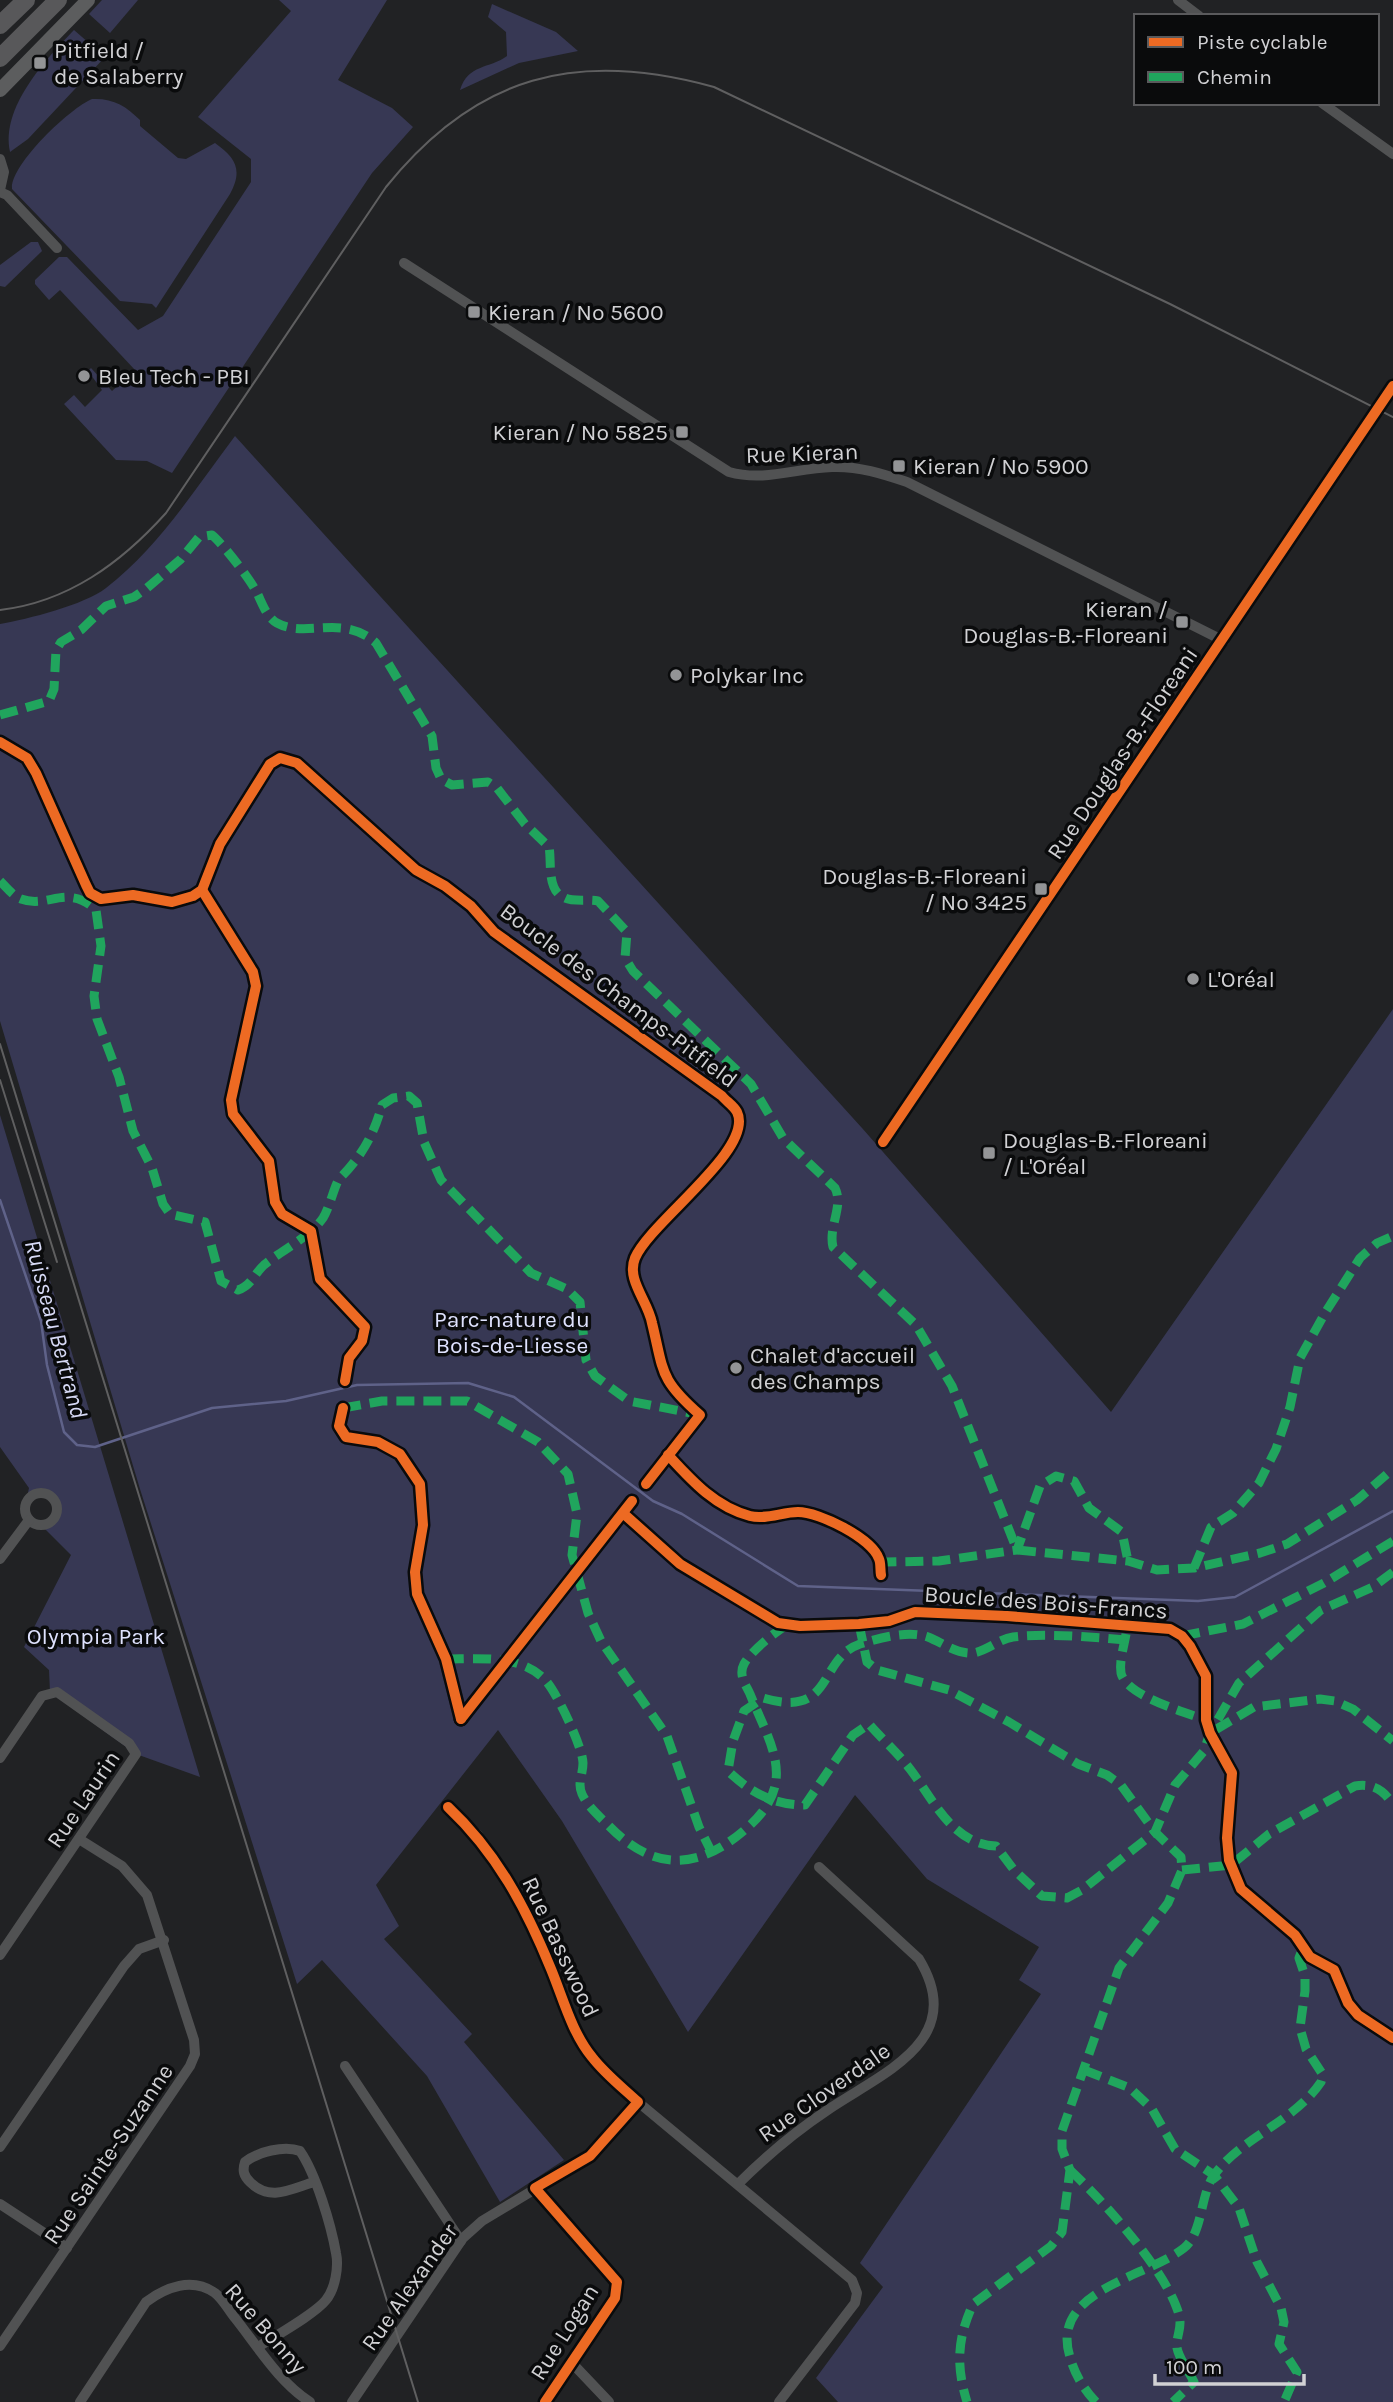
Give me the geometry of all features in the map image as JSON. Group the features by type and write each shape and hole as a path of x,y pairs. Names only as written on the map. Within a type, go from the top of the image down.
{"highway":[{"path":"0,25 26,0"},
{"path":"0,58 58,0"}],"main road":[{"path":"0,90 88,0"}],"street":[{"path":"1178,0 1196,14"},
{"path":"1325,105 1393,154"},
{"path":"0,159 5,172 0,191 8,195 57,248"},
{"name":"Rue Kieran","path":"404,263 729,472 762,477 830,467 852,468 907,482 1224,641"},
{"name":"Rue Douglas-B.-Floreani","path":"883,1142 1224,641 1393,386"},
{"path":"0,1559 29,1520"},
{"name":"Rue Laurin","path":"0,1758 42,1696 50,1692 57,1692 129,1743 136,1754 0,1955"},
{"name":"Rue Basswood","path":"448,1807 478,1835 512,1886 537,1935 575,2028 591,2057 638,2102 852,2280 857,2293 855,2303 779,2402"},
{"name":"Rue Sainte-Suzanne","path":"0,2346 190,2066 195,2054 194,2040 164,1940 147,1895 135,1878 107,1855 79,1839"},
{"name":"Rue Cloverdale","path":"737,2184 800,2130 913,2053 929,2028 934,2013 930,1976 919,1959 819,1867"},
{"path":"0,2147 124,1966 139,1949 164,1940"},
{"path":"345,2066 461,2241"},
{"name":"Rue Alexander","path":"352,2402 461,2241 482,2221 590,2156 638,2102"},
{"path":"258,2347 326,2300 336,2276 337,2255 314,2182 305,2157 293,2148 249,2159 243,2168 247,2180 266,2194 314,2182"},
{"name":"Rue Logan","path":"535,2188 617,2282 615,2298 545,2402"},
{"path":"0,2204 67,2248"},
{"name":"Rue Bonny","path":"80,2402 146,2302 159,2292 178,2284 197,2285 216,2293 285,2382 310,2402"},
{"path":"572,2363 609,2402"}],"green space":[{"path":"102,0 138,0 110,33 89,14"},
{"path":"279,0 387,0 338,80 392,108 413,127 372,173 172,473 147,461 116,460 64,404 74,395 85,407 102,390 88,371 91,368 112,391 135,370 60,290 49,300 35,284 35,280 59,257 67,257 138,330 163,316 251,182 251,159 198,117 291,11"},
{"path":"492,4 556,32 578,51 519,63 460,90 474,71 507,56 506,32 488,17"},
{"path":"74,30 105,57 28,139 10,152 9,135 18,102 39,70"},
{"path":"92,99 113,102 130,111 140,120 140,126 178,158 186,159 215,143 232,159 237,171 230,194 156,308 152,304 120,301 12,189 21,166 43,138 70,113"},
{"path":"31,242 38,242 42,251 5,287 0,286 0,265"},
{"name":"Parc-nature du Bois-de-Liesse","path":"235,436 862,1128 1111,1412 1393,1009 1393,2402 838,2402 816,2378 883,2287 860,2263 1041,1994 1019,1980 1039,1947 927,1879 855,1795 688,2032 562,1821 498,1730 376,1885 399,1926 384,1939 472,2034 464,2042 564,2160 500,2202 427,2076 322,1960 297,1984 140,1489 0,1021 0,624 70,606 106,588 160,536"},
{"name":"Olympia Park","path":"0,1115 200,1777 136,1754 50,1692 49,1670 24,1647 71,1555 41,1525 55,1517 55,1502 41,1493 29,1499 25,1506 29,1488 0,1447"}],"waterway":[{"name":"Ruisseau Bertrand","path":"0,1200 41,1321 47,1365 64,1432 77,1445 95,1447 212,1408 286,1401 357,1385 468,1383 514,1397 653,1501 682,1514 798,1586 1198,1601 1235,1597 1393,1511"}],"tram line":[{"path":"0,610 48,599 92,577 131,548 166,513 386,187 420,149 456,119 493,96 532,81 574,72 618,71 664,76 714,87 1170,304 1393,417"},
{"path":"0,1044 418,2402"},
{"path":"0,1080 57,1262"}],"marked path":[{"path":"0,715 49,701 54,689 56,650 61,642 81,630 106,606 134,597 147,588 181,559 199,537 212,535 242,570 267,613 277,623 300,629 351,629 376,643 432,736 436,768 441,779 452,785 488,782 497,788 525,824 549,847 552,883 559,894 572,900 598,901 627,932 625,958 633,971 751,1084 783,1138 835,1188 838,1202 832,1232 833,1247 916,1325 952,1386 1017,1550 1128,1561 1157,1570 1194,1568 1287,1544 1357,1500 1393,1469"},
{"path":"0,881 21,899 40,901 76,898 96,910 101,946 94,996 97,1019 119,1077 133,1131 152,1168 163,1204 170,1214 205,1222 221,1281 238,1290 243,1288 264,1265 317,1225 326,1213 338,1181 366,1145 382,1105 393,1098 409,1096 417,1103 424,1142 441,1180 531,1273 567,1289 580,1302 586,1360 595,1376 629,1401 696,1414"},
{"path":"1194,1568 1211,1527 1233,1513 1259,1483 1276,1449 1290,1407 1300,1358 1325,1313 1360,1258 1377,1243 1393,1236"},
{"path":"343,1408 382,1401 467,1401 538,1442 568,1474 577,1514 572,1555 588,1613 601,1641 667,1736 699,1827 712,1853"},
{"path":"879,1559 886,1562 939,1561 1017,1550 1040,1486 1056,1476 1074,1481 1089,1508 1122,1532 1128,1561"},
{"path":"1182,1636 1243,1624 1324,1583 1393,1541"},
{"path":"1126,1640 1055,1635 1013,1637 973,1653 961,1652 928,1637 912,1634 885,1637 860,1644 846,1651 822,1685 802,1701 786,1702 763,1698 744,1711 733,1741 728,1771 745,1786 773,1800 805,1805 853,1735 869,1724 905,1763 956,1829 981,1843 996,1846 1014,1870 1042,1896 1067,1898 1082,1890 1155,1832 1175,1785 1204,1751 1210,1733 1239,1683 1321,1610 1373,1587 1393,1572"},
{"path":"859,1624 867,1662 877,1670 949,1690 1078,1764 1107,1775 1121,1785 1155,1832 1181,1857 1182,1870 1168,1903 1119,1968 1062,2131 1062,2149 1070,2170 1062,2232 1051,2246 973,2304 964,2329 960,2353 961,2376 967,2402"},
{"path":"446,1659 513,1662 536,1672 551,1687 574,1734 582,1756 580,1783 587,1803 626,1841 643,1852 678,1860 712,1852 730,1841 748,1827 772,1795 776,1763 766,1730 743,1680 742,1672 752,1653 787,1625"},
{"path":"1126,1634 1121,1659 1121,1673 1125,1681 1133,1689 1157,1702 1206,1720"},
{"path":"1215,1730 1254,1707 1320,1699 1335,1701 1353,1709 1393,1741"},
{"path":"1182,1870 1231,1865 1269,1834 1355,1786 1377,1789 1386,1795 1393,1805"},
{"path":"1096,2402 1080,2381 1070,2357 1067,2334 1074,2316 1087,2301 1105,2289 1184,2248 1195,2233 1209,2183 1214,2175 1239,2150 1297,2108 1321,2082 1323,2075 1306,2049 1300,2028 1305,1991 1305,1976 1299,1958 1303,1947"},
{"path":"1084,2070 1130,2088 1152,2109 1175,2149 1214,2175 1239,2208 1257,2262 1281,2308 1284,2322 1279,2344 1297,2372 1284,2402"},
{"path":"1070,2170 1099,2199 1144,2253 1176,2306 1180,2324 1177,2348 1194,2382 1173,2402"}],"cycle path":[{"path":"883,1142 1393,386"},
{"name":"Boucle des Champs-Pitfield","path":"0,742 27,758 90,893 101,899 133,895 172,902 193,896 202,890 220,844 270,764 280,758 297,763 416,870 445,886 471,906 494,932 722,1096 734,1108 737,1112 738,1127 731,1145 717,1165 644,1243 633,1266 635,1282 650,1315 665,1374 677,1392 700,1415 646,1484"},
{"path":"202,890 253,972 256,986 231,1100 233,1114 269,1161 275,1202 282,1214 311,1231 320,1279 365,1327 362,1341 349,1358 345,1381"},
{"path":"343,1408 339,1426 346,1437 378,1442 400,1454 420,1484 423,1525 415,1572 417,1594 446,1659 461,1719"},
{"path":"668,1455 704,1492 737,1512 756,1517 792,1512 807,1513 844,1528 874,1551 880,1561 881,1575"},
{"path":"461,1719 632,1501"},
{"name":"Boucle des Bois-Francs","path":"624,1514 680,1564 778,1623 800,1626 859,1624 889,1621 915,1612 1007,1616 1170,1629 1182,1636 1206,1676 1206,1720 1210,1733 1232,1773 1227,1838 1229,1860 1241,1889 1295,1935 1310,1957 1334,1970 1348,2003 1358,2015 1393,2038"},
{"path":"448,1807 496,1862 520,1903 585,2048 638,2102 590,2156 535,2188 617,2282 615,2298 545,2402"}],"place":[{"name":"Pitfield / de Salaberry","path":"40,63"},
{"name":"Kieran / No 5600","path":"474,312"},
{"name":"Bleu Tech - PBI","path":"84,376"},
{"name":"Kieran / No 5825","path":"682,432"},
{"name":"Kieran / No 5900","path":"899,466"},
{"name":"Kieran / Douglas-B.-Floreani","path":"1182,622"},
{"name":"Polykar Inc","path":"676,675"},
{"name":"Douglas-B.-Floreani / No 3425","path":"1041,889"},
{"name":"L'Oréal","path":"1193,979"},
{"name":"Douglas-B.-Floreani / L'Oréal","path":"989,1153"},
{"name":"Chalet d'accueil des Champs","path":"736,1368"}]}
